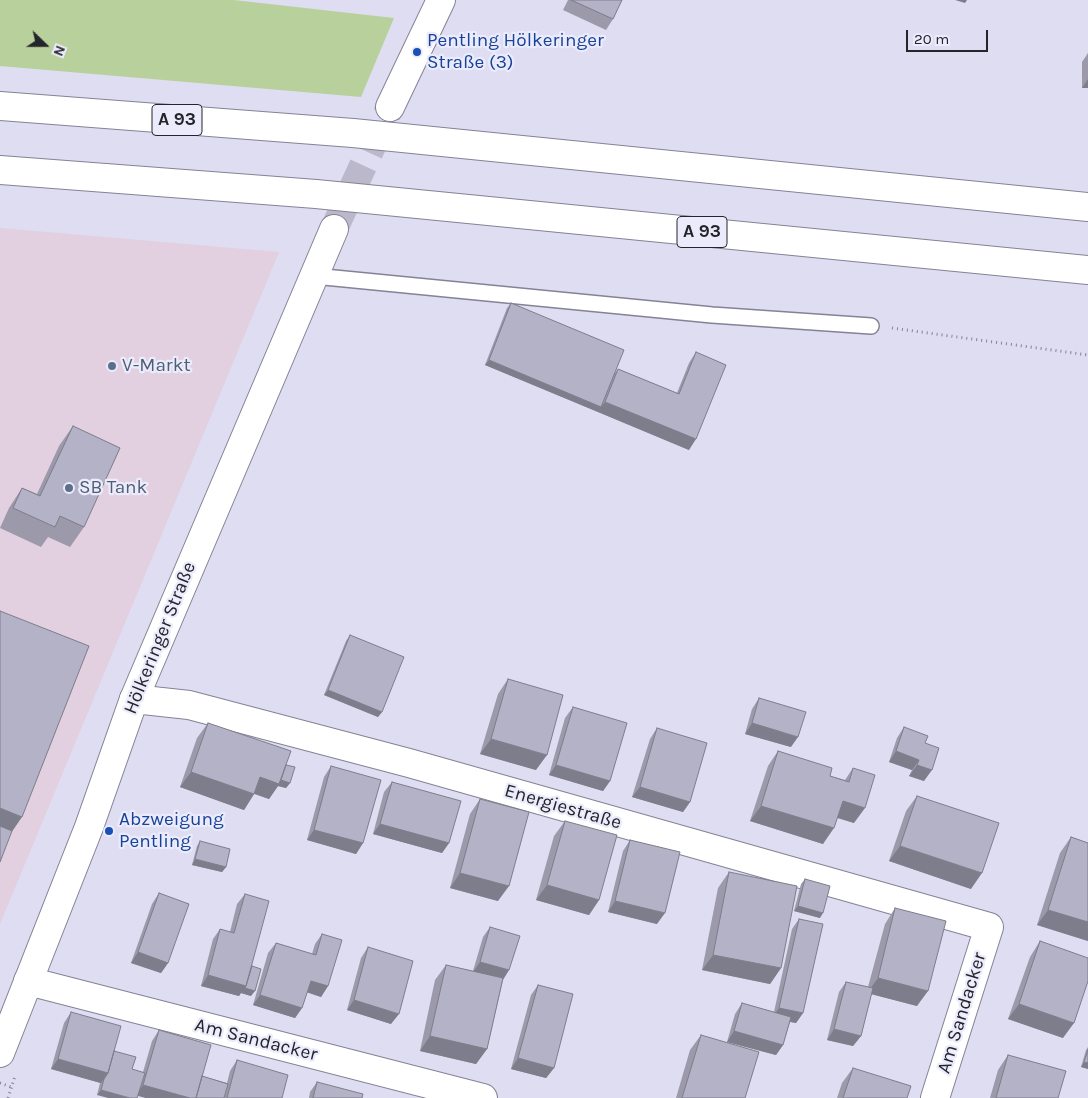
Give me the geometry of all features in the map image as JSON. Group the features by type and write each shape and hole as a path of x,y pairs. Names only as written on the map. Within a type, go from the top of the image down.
{"main road":[{"path":"390,107 441,0"},
{"name":"A 93","path":"0,106 353,133 1088,207"},
{"name":"A 93","path":"0,170 316,194 1088,270"},
{"name":"Hölkeringer Straße","path":"0,1053 89,827 134,698 334,229"},
{"name":"Energiestraße","path":"134,698 189,706 409,763 988,927"},
{"name":"Am Sandacker","path":"935,1098 988,927"},
{"name":"Am Sandacker","path":"28,982 483,1098"}],"lane":[{"path":"314,276 712,315 871,326"}],"path":[{"path":"871,326 1088,354"},
{"path":"0,1083 11,1087 8,1098"}],"shaded area":[{"path":"0,228 279,252 0,924"}],"green space":[{"path":"0,0 234,0 394,18 361,97 0,66"}],"building":[{"path":"571,0 622,0 613,19"},
{"path":"511,303 624,350 601,407 489,360"},
{"path":"696,352 726,365 696,439 605,402 618,369 679,394"},
{"name":"SB Tank","path":"73,426 120,448 84,527 60,516 55,527 13,508 22,488 40,496"},
{"path":"0,611 89,646 22,817 0,808"},
{"path":"350,635 404,657 382,712 328,690"},
{"path":"508,679 563,695 547,755 491,739"},
{"path":"759,698 806,712 798,737 752,723"},
{"path":"573,707 627,723 610,781 556,765"},
{"path":"208,723 291,751 279,784 260,777 254,794 191,772"},
{"path":"904,727 928,736 925,743 939,748 932,770 917,765 919,760 896,751"},
{"path":"657,728 707,743 690,802 640,787"},
{"path":"778,751 832,768 830,776 849,782 853,768 875,775 865,808 843,801 834,828 761,806"},
{"path":"286,765 295,767 290,783 281,780"},
{"path":"331,766 381,780 363,843 314,830"},
{"path":"392,782 461,801 449,843 380,824"},
{"path":"917,796 999,823 982,873 900,846"},
{"path":"480,799 529,812 509,886 460,873"},
{"path":"565,821 617,835 599,900 547,885"},
{"path":"0,826 12,831 0,862"},
{"path":"1071,837 1088,843 1088,922 1048,910"},
{"path":"630,840 680,852 665,913 615,901"},
{"path":"200,841 230,849 226,867 195,859"},
{"path":"729,872 797,886 781,968 713,955"},
{"path":"805,879 830,886 823,913 798,906"},
{"path":"159,893 189,904 168,963 138,952"},
{"path":"245,894 269,901 246,986 208,975 220,929 234,933"},
{"path":"895,908 946,921 928,991 878,978"},
{"path":"799,919 823,924 803,1013 779,1008"},
{"path":"490,927 520,936 509,970 480,962"},
{"path":"322,934 342,940 328,986 311,981 302,1008 260,995 276,943 316,955"},
{"path":"1040,941 1088,958 1088,981 1074,1023 1019,1004"},
{"path":"368,947 413,961 399,1014 354,1000"},
{"path":"446,965 503,978 487,1049 430,1036"},
{"path":"252,966 261,969 255,991 245,988"},
{"path":"846,982 873,988 861,1036 834,1029"},
{"path":"538,985 573,994 554,1068 518,1058"},
{"path":"742,1003 791,1017 783,1045 734,1031"},
{"path":"71,1012 121,1026 108,1073 58,1059"},
{"path":"159,1030 211,1045 196,1098 143,1085"},
{"path":"701,1035 759,1052 745,1098 682,1098"},
{"path":"1088,1050 1088,1063 1084,1062"},
{"path":"114,1051 136,1057 132,1069 145,1073 137,1098 130,1098 101,1090"},
{"path":"1008,1055 1066,1071 1058,1098 996,1098"},
{"path":"237,1060 288,1075 282,1098 227,1098"},
{"path":"853,1068 911,1086 907,1098 843,1098"},
{"path":"202,1076 228,1084 224,1098 196,1098"},
{"path":"317,1082 363,1094 362,1098 313,1098"}],"tunnel":[{"path":"334,229 390,107"}],"place":[{"name":"Pentling Hölkeringer Straße (3)","path":"417,52"},
{"name":"V-Markt","path":"112,366"},
{"name":"SB Tank","path":"69,488"},
{"name":"Abzweigung Pentling","path":"109,831"}]}
